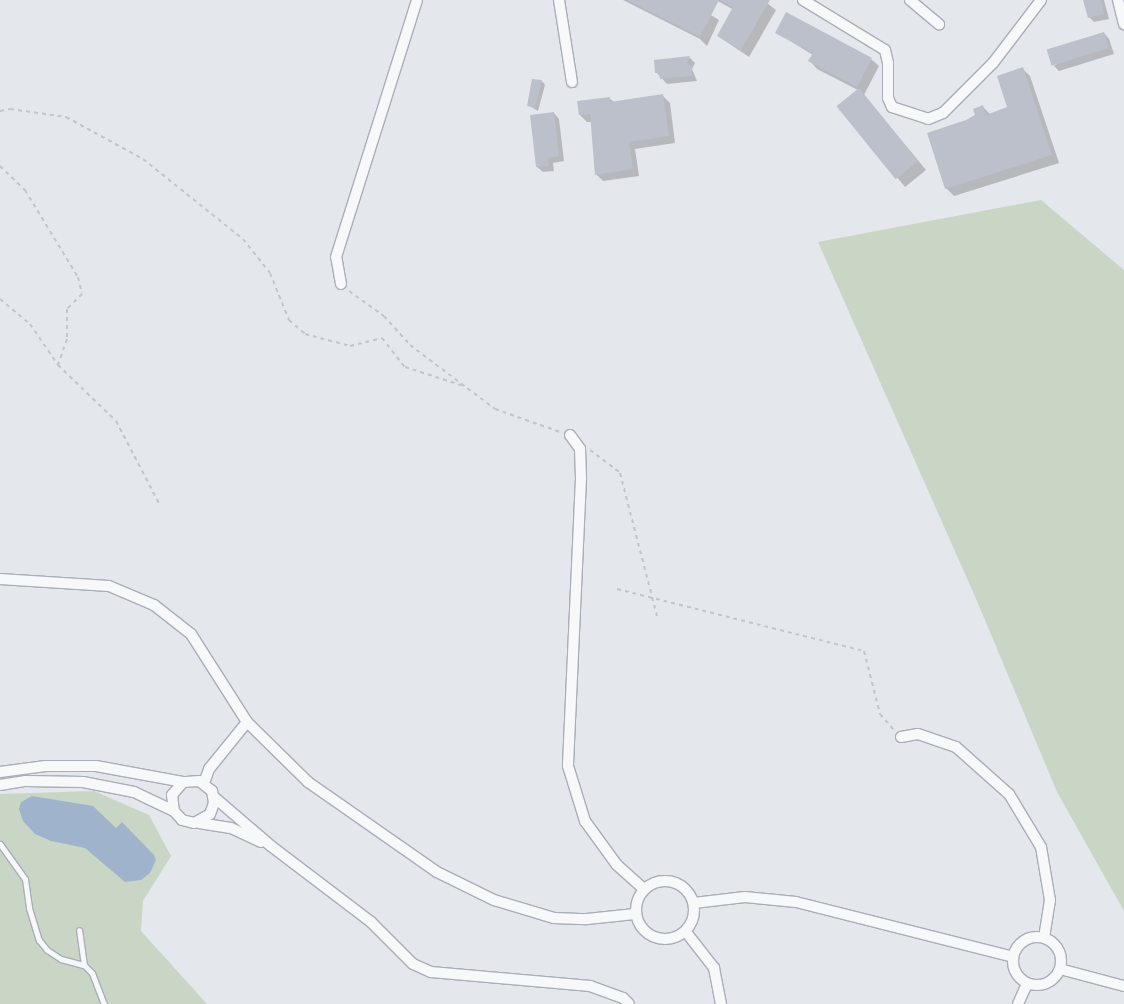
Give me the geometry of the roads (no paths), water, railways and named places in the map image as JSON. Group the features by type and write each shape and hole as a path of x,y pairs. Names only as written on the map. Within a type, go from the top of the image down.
{"street":[{"path":"342,284 336,257 417,0"},
{"path":"559,0 572,82"},
{"path":"803,0 885,50 888,63 888,98 892,107 928,119 943,113 993,63 1041,0"},
{"path":"910,0 939,24"},
{"path":"1118,0 1124,24"},
{"path":"570,435 580,448 568,766 585,821 617,865 644,889"},
{"path":"0,579 109,586 154,605 191,634 247,722 308,782 437,872 486,896 554,918 587,919 635,914"},
{"path":"204,783 209,770 247,722"},
{"path":"901,737 918,734 956,747 1009,794 1041,847 1050,900 1044,938"},
{"path":"0,772 46,766 96,766 183,782 191,780 204,783 214,797 271,846 371,922 397,951 413,964 431,972 590,986 623,998 629,1004"},
{"path":"0,785 26,781 83,782 134,792 174,811 182,820 231,828 271,846"},
{"path":"174,811 172,795 183,782"},
{"path":"194,823 210,814 214,797"},
{"path":"664,880 674,882 687,890 694,903 693,920 686,932 668,940 656,939 645,932 635,914 637,901 644,889 664,880"},
{"path":"694,903 746,897 796,902 1013,958"},
{"path":"686,932 714,968 721,1004"},
{"path":"1044,938 1058,950 1060,969 1046,984 1027,984 1016,973 1013,958 1024,941 1044,938"},
{"path":"1060,969 1124,986"},
{"path":"1018,1004 1027,984"}],"lane":[{"path":"0,844 25,879 29,908 39,940 47,950 61,959 84,965 92,973 104,1004"},
{"path":"79,930 84,965"}],"water":[{"path":"32,796 93,806 116,828 122,822 154,855 156,860 150,873 141,880 125,882 85,848 51,841 35,834 23,821 19,809 21,802"}]}
